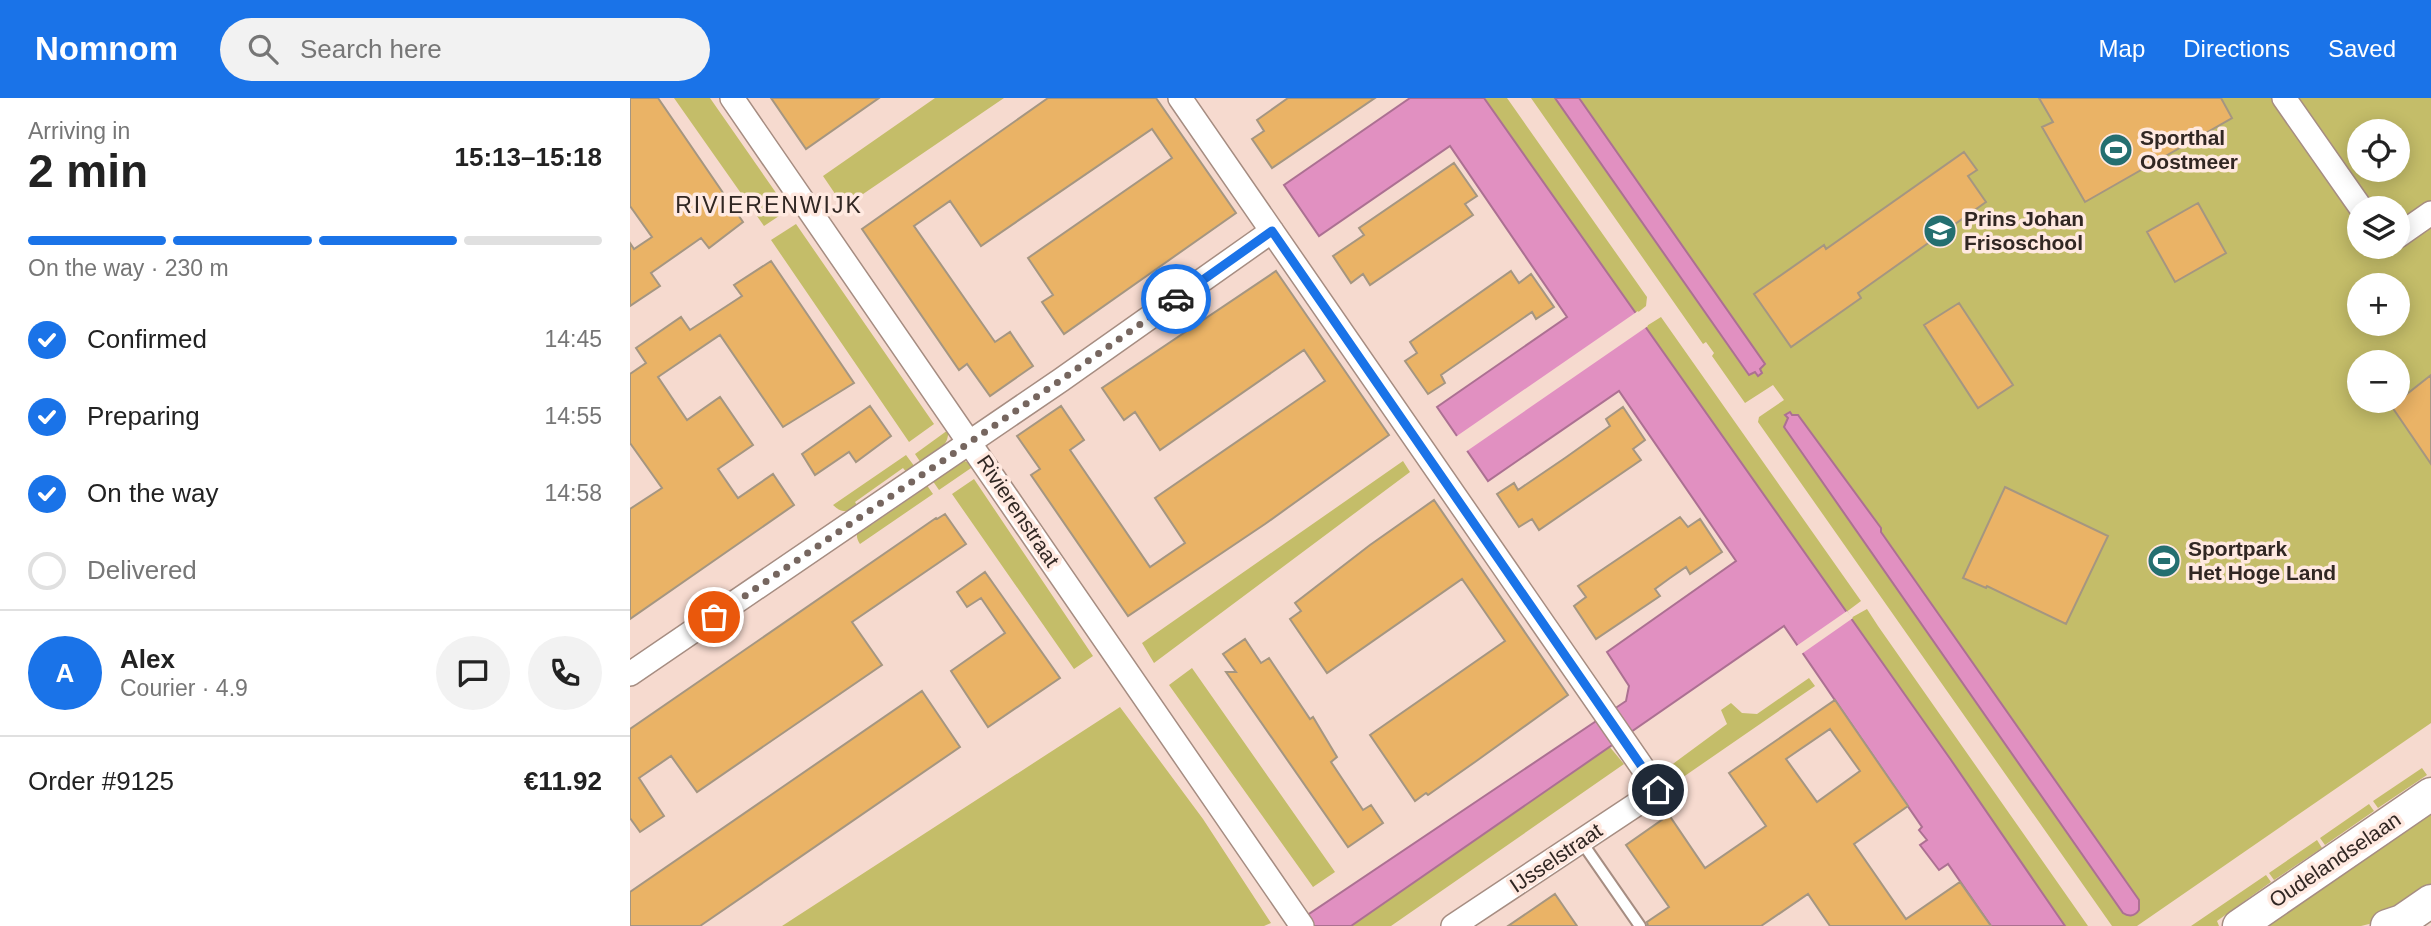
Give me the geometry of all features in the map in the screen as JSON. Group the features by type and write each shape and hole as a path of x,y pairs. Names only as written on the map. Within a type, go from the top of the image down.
{"street":[{"name":"Rivierenstraat","path":"732,98 1300,924"},
{"path":"630,674 1061,380 1272,231 1180,98"},
{"path":"2284,98 2353,196"},
{"path":"2410,228 2431,213"},
{"name":"IJsselstraat","path":"1272,231 1658,790 1453,926"},
{"name":"Oudelandselaan","path":"2238,926 2431,794"},
{"path":"2387,926 2402,921 2431,901"}],"lane":[{"path":"1581,841 1640,926"}],"shaded area":[{"path":"674,98 710,98 788,210 764,226"},
{"path":"935,98 1004,98 844,207 823,176"},
{"path":"1410,98 1484,98 2065,926 1991,926 1948,864 1939,870 1920,845 1927,840 1919,830 1922,827 1784,626 1351,926 1291,926 1626,701 1629,686 1607,652 1736,561 1619,391 1488,481 1437,407 1567,317 1450,146 1319,236 1284,185"},
{"path":"1484,98 1507,98 1647,297 1646,306 1636,314"},
{"name":"Sportpark Het Hoge Land","path":"1531,98 1555,98 1750,375 1755,372 1573,98 2431,98 2431,723 2137,926 2112,926 1758,422 1759,417 1784,400 1773,385 1745,403 1712,356 1714,353 1706,342 1703,344","holes":["1790,412 2140,908 2135,914 2123,913 1784,427 1788,418 1786,415"]},
{"path":"1555,98 1579,98 1765,364 1758,376 1755,372 1749,375"},
{"path":"796,224 934,424 909,442 771,240"},
{"path":"1661,317 1861,601 1845,613 1645,327"},
{"path":"1790,412 1792,415 1798,415 1881,528 1881,532 2139,900 2136,914 2123,913 1784,427 1788,418 1785,415"},
{"path":"948,430 944,446 921,463 915,454"},
{"path":"906,455 915,467 907,473 903,468 855,502 858,507 845,511 833,505"},
{"path":"963,460 974,466 939,490 930,477"},
{"path":"1403,461 1410,472 1154,663 1142,643"},
{"path":"974,479 1093,656 1074,669 952,494"},
{"path":"924,481 933,494 860,544 857,534 867,521 871,525 919,492 916,487"},
{"path":"1867,609 2088,926 2065,926 1951,760 1849,619"},
{"path":"1192,668 1335,872 1313,887 1169,685"},
{"path":"1809,678 1815,686 1676,782 1666,769 1727,724 1721,710 1731,703 1742,713 1757,714"},
{"path":"1120,707 1203,819 1271,923 1264,926 782,926"},
{"path":"1609,746 1624,764 1391,926 1351,926"},
{"path":"2422,768 2427,775 2378,808 2373,801"},
{"path":"2431,801 2431,892 2381,921 2361,926 2248,926"},
{"path":"2369,804 2374,811 2325,845 2320,838"},
{"path":"2317,840 2322,848 2274,880 2269,873"},
{"path":"2266,875 2271,882 2217,921 2219,926 2191,926"}],"pier":[{"path":"1638,311 1648,326 1464,453 1454,438"},
{"path":"1847,611 1853,618 1800,655 1795,647"}],"building":[{"path":"630,98 658,98 743,222 709,248 701,238 651,273 660,286 630,306 630,243 634,249 652,237 630,206"},
{"path":"771,98 879,98 806,149"},
{"path":"1048,98 1156,98 1236,213 1064,334 1042,302 1053,295 1028,258 1172,158 1152,129 981,246 950,201 914,226 995,342 1010,332 1033,366 990,396 967,364 959,370 862,229"},
{"path":"1288,98 1375,98 1272,168 1252,139 1264,131 1257,120"},
{"name":"Sporthal Oostmeer","path":"2039,98 2221,98 2232,118 2085,202 2042,127 2053,122"},
{"path":"1964,152 1977,170 1968,176 1986,202 1858,293 1861,298 1791,347 1754,294 1824,245 1826,249"},
{"path":"1454,163 1477,196 1465,204 1473,215 1370,285 1363,274 1351,283 1333,256 1364,235 1359,228"},
{"path":"2198,203 2226,253 2175,282 2147,232"},
{"path":"771,261 854,383 783,427 720,335 658,377 687,420 720,397 753,445 718,469 738,498 773,474 794,505 630,619 630,509 662,488 630,443 630,374 646,363 636,348 681,317 690,330 742,296 734,285"},
{"path":"1276,271 1389,435 1265,524 1128,616 1031,475 1040,469 1017,436 1061,406 1084,440 1070,450 1150,567 1185,543 1155,498 1325,381 1304,350 1160,450 1135,412 1124,420 1102,388"},
{"path":"1511,271 1519,283 1531,274 1554,307 1536,319 1532,312 1441,375 1445,383 1428,394 1405,361 1417,353 1410,342"},
{"path":"1959,303 2013,385 1978,408 1924,325"},
{"path":"2431,375 2431,464 2396,413 2410,413 2410,392"},
{"path":"870,406 891,436 856,462 849,452 815,475 802,454"},
{"path":"1623,407 1645,440 1633,449 1641,460 1539,530 1532,519 1519,527 1497,494 1514,483 1518,490 1565,458 1610,426 1606,419"},
{"path":"2005,487 2108,536 2066,624 1987,586 1986,588 1963,578"},
{"path":"1434,500 1568,695 1428,795 1426,793 1415,801 1370,735 1505,641 1462,579 1327,673 1290,619 1301,611 1295,603"},
{"path":"945,514 966,544 852,622 882,665 697,792 671,756 639,778 664,816 640,832 630,818 630,729"},
{"path":"1680,517 1688,527 1700,519 1722,552 1690,574 1686,567 1670,578 1655,589 1660,596 1596,639 1574,606 1586,597 1578,586"},
{"path":"985,572 1060,678 988,727 951,671 1005,633 981,598 967,607 957,592"},
{"path":"1245,639 1261,663 1269,658 1310,719 1313,717 1337,757 1331,762 1363,810 1371,805 1383,823 1348,847 1226,672 1236,672 1223,654"},
{"path":"922,691 960,747 700,926 630,926 630,892"},
{"path":"1835,700 1908,806 1854,844 1906,919 1960,882 1991,926 1830,926 1808,894 1761,926 1648,926 1647,922 1669,907 1626,845 1669,815 1705,868 1766,826 1729,773","holes":["1830,729 1860,771 1817,802 1786,759"]},
{"path":"1555,894 1577,926 1508,926"}],"way so far":[{"path":"714,617 1176,299"}],"place":[{"name":"Sporthal Oostmeer","path":"2116,150"},
{"name":"Prins Johan Frisoschool","path":"1940,231"},
{"name":"Sportpark Het Hoge Land","path":"2164,561"}],"district":[{"name":"RIVIERENWIJK","path":"769,205"}],"route":[{"path":"1176,299 1272,231 1658,790"}]}
